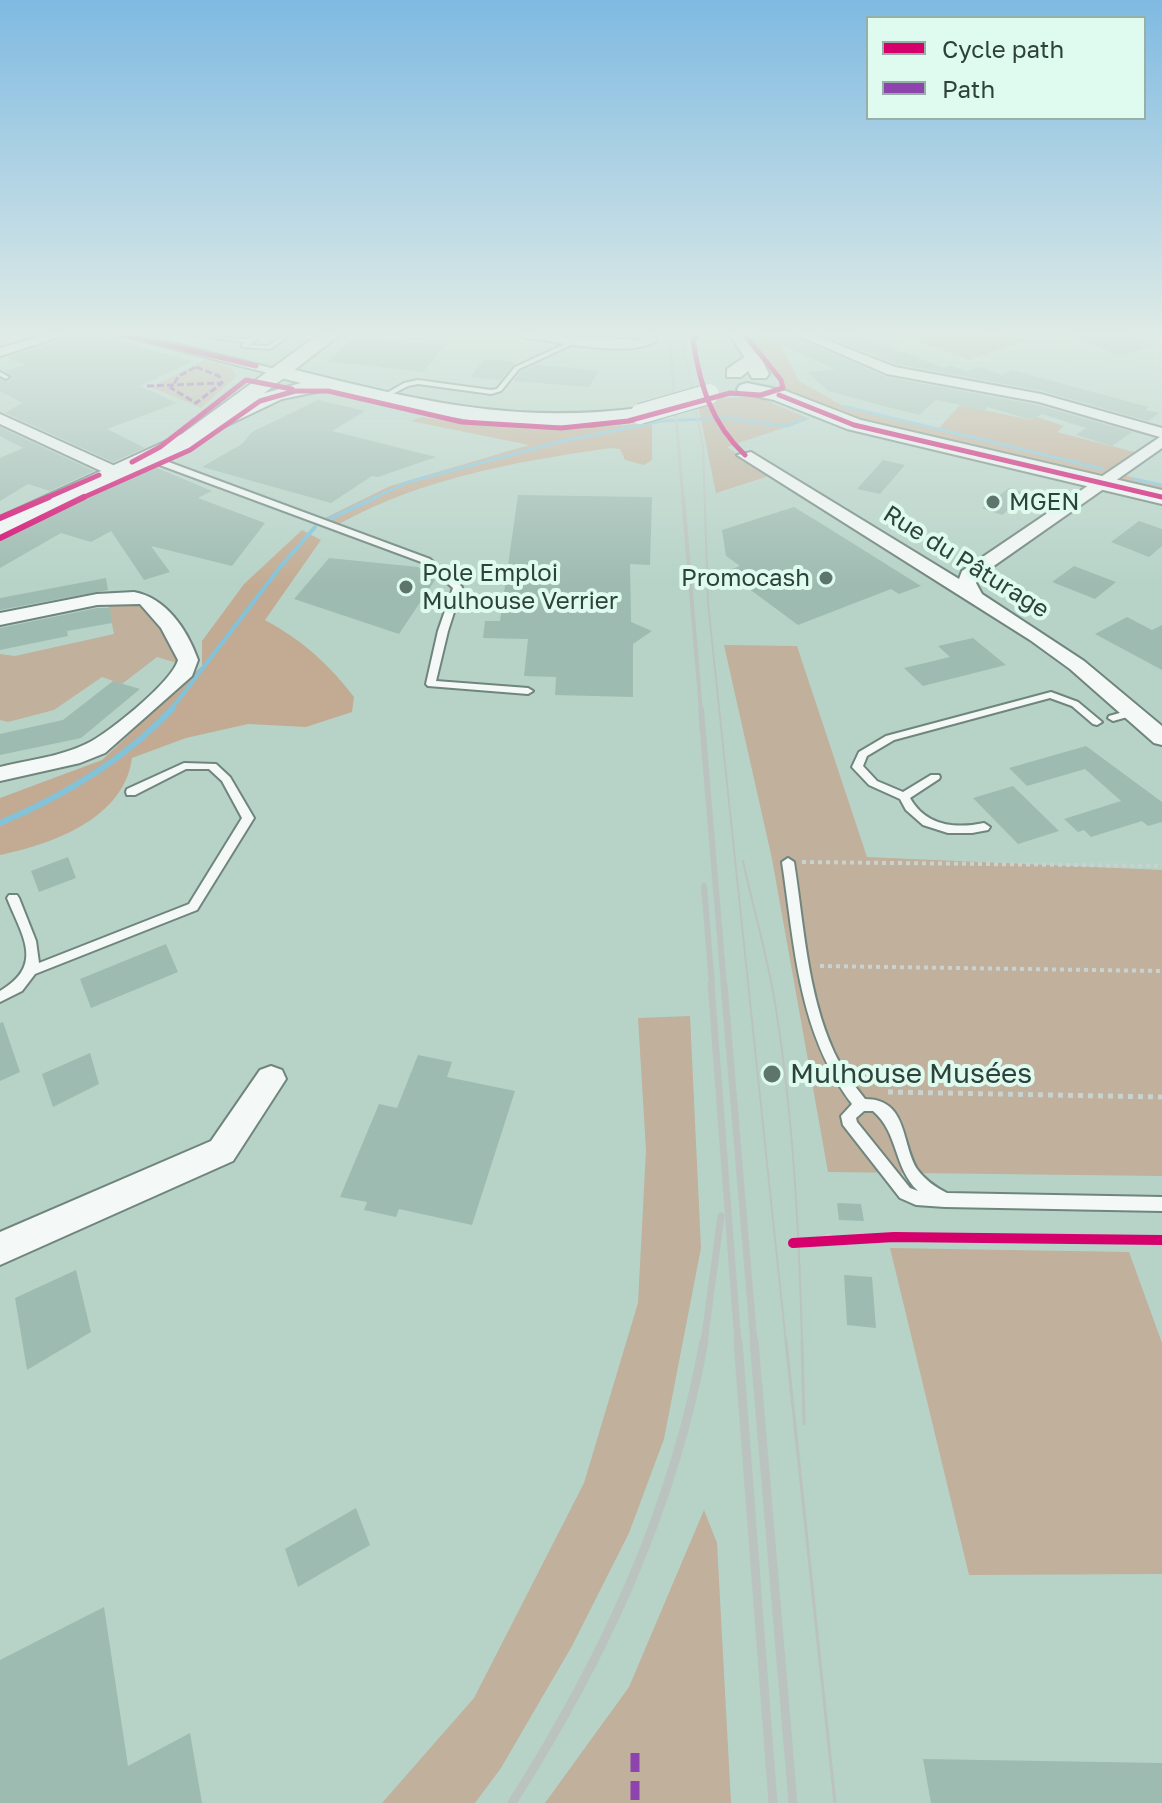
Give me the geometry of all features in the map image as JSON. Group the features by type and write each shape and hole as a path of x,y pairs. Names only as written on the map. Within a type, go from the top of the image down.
{"main road":[{"path":"2,524 152,459 220,418"}],"street":[{"path":"0,418 118,473"},
{"path":"204,430 225,418"},
{"path":"476,418 566,423 606,418"},
{"path":"838,418 854,425 1162,497"},
{"path":"1111,418 1162,433"},
{"path":"935,572 969,575 1162,441"},
{"name":"Rue du Pâturage","path":"761,450 745,455 973,595 1077,665 1162,738"},
{"path":"969,575 967,583 973,595"},
{"path":"0,619 119,597 143,599 154,604 188,660 185,672 174,685 97,748 72,758 0,774"},
{"path":"0,1249 222,1151 271,1079"}],"lane":[{"path":"152,459 427,561 458,587 443,631 431,684 528,691"},
{"path":"984,827 955,830 925,823 910,810 904,797 873,783 857,767 863,754 890,738 1051,695 1075,704 1097,722"},
{"path":"1113,718 1134,712"},
{"path":"33,970 193,907 248,818 226,779 212,766 184,766 131,792"},
{"path":"904,797 935,777"},
{"path":"788,862 818,1036 848,1090 861,1105"},
{"path":"0,997 25,981 33,970 35,958 13,898"},
{"path":"945,1200 926,1192 906,1169 893,1120 886,1111 876,1105 861,1105 848,1116 850,1125 905,1193 916,1198 945,1200 1162,1204"}],"path":[{"path":"788,862 1162,866"},
{"path":"806,967 1162,971"},
{"path":"848,1090 1162,1097"},
{"path":"829,1234 830,1243"}],"shaded area":[{"path":"430,418 537,428 652,422 652,460 644,465 625,460 620,449 611,448 541,459 437,483 371,508 339,524 325,518 390,486 529,445 411,421"},
{"path":"701,418 810,419 727,447 769,476 716,493"},
{"path":"838,418 893,418 938,429 948,418 1040,418 1064,426 1057,432 1142,454 1116,473 1162,485 1162,497 854,425"},
{"path":"302,530 321,540 265,620 314,653 335,674 354,697 352,712 306,727 248,724 186,738 132,758 126,779 100,813 63,836 0,855 0,798 102,760 202,666 202,641 244,584"},
{"path":"107,599 143,599 187,666 157,657 122,684 102,677 54,710 8,722 0,720 0,654 15,656 114,634"},
{"path":"724,645 797,646 867,857 1162,870 1162,1176 828,1172 772,859"},
{"path":"690,1016 701,1248 664,1439 629,1533 572,1646 501,1768 475,1803 382,1803 474,1698 584,1483 638,1303 646,1150 638,1018"},
{"path":"890,1248 1129,1252 1162,1343 1162,1574 969,1575"},
{"path":"704,1510 717,1543 731,1803 545,1803 629,1687"}],"building":[{"path":"16,418 136,418 107,429 145,448 113,462"},
{"path":"281,418 353,418 332,431 436,457 378,477 372,476 331,503 202,467 242,444 252,432"},
{"path":"1055,418 1084,418 1132,432 1112,446 1076,435 1086,428"},
{"path":"0,427 94,471 50,491 28,484 0,501 0,458 23,448 0,436"},
{"path":"883,460 905,465 880,494 857,489"},
{"path":"155,467 212,491 198,498 265,523 232,566 151,546 170,572 144,580 111,531 91,542 61,533 0,568 0,540"},
{"name":"MGEN","path":"1009,488 1029,494 1002,515 982,508"},
{"path":"518,495 652,497 650,565 630,564 631,622 652,631 633,644 633,697 555,695 556,677 524,676 528,639 483,638 485,621 500,621"},
{"name":"Promocash","path":"794,507 921,586 899,594 891,589 798,625 748,588 755,586 732,569 740,566 726,556 722,530"},
{"path":"1139,521 1162,529 1162,546 1149,557 1111,542"},
{"path":"329,558 418,567 435,580 399,634 294,599"},
{"path":"1074,566 1116,582 1095,599 1052,582"},
{"path":"106,578 108,590 0,610 0,598"},
{"path":"110,608 112,623 67,631 68,636 0,650 0,628"},
{"path":"1127,617 1152,630 1162,625 1162,670 1095,634"},
{"path":"973,638 1006,665 923,686 904,668 950,657 938,646"},
{"path":"113,681 140,689 81,738 0,755 0,734 63,720"},
{"path":"1086,746 1162,802 1162,822 1148,826 1142,821 1091,837 1084,830 1078,832 1064,819 1121,801 1085,769 1027,786 1009,768"},
{"path":"1013,786 1059,831 1018,844 973,798"},
{"path":"68,857 76,878 39,892 31,871"},
{"path":"166,944 178,972 91,1008 80,979"},
{"path":"3,1022 20,1072 0,1081 0,1023"},
{"path":"90,1053 99,1084 53,1107 42,1074"},
{"path":"418,1055 452,1062 447,1077 515,1091 472,1225 399,1209 396,1217 364,1210 367,1202 340,1197 379,1104 397,1108"},
{"path":"837,1203 861,1204 864,1221 839,1220"},
{"path":"76,1270 91,1332 27,1370 15,1298"},
{"path":"844,1275 872,1277 876,1328 847,1325"},
{"path":"356,1508 370,1545 298,1587 285,1549"},
{"path":"104,1607 128,1766 190,1733 202,1803 0,1803 0,1660"},
{"path":"923,1759 1162,1763 1162,1803 931,1803"}],"waterway":[{"path":"372,499 408,482 563,441 662,421 722,418"},
{"path":"726,418 787,426 805,419"},
{"path":"893,418 1103,469"},
{"path":"1134,479 1162,485"},
{"path":"329,519 377,497"},
{"path":"170,711 281,566 315,527"},
{"path":"0,823 92,775 134,745 170,711"}],"tram line":[{"path":"698,418 703,446 708,603 786,1343"},
{"path":"743,861 771,980 781,1040 797,1213 802,1343"},
{"path":"786,1341 835,1803"},
{"path":"802,1341 804,1424"}],"railway":[{"path":"676,418 683,499"},
{"path":"683,497 701,711"},
{"path":"701,709 724,986"},
{"path":"704,886 712,986"},
{"path":"711,984 738,1343"},
{"path":"724,984 754,1343"},
{"path":"704,1343 721,1216"},
{"path":"512,1803 576,1694 631,1581 674,1464 704,1341"},
{"path":"738,1341 773,1803"},
{"path":"754,1341 793,1803"}],"marked path":[{"path":"635,1753 635,1803"}],"cycle path":[{"path":"132,462 160,447 197,418"},
{"path":"0,538 126,476 190,450 236,418"},
{"path":"445,418 462,422 561,428 638,418"},
{"path":"716,418 745,455"},
{"path":"837,418 854,425 1162,497"},
{"path":"0,518 99,475"},
{"path":"793,1243 894,1237 1162,1240"}],"place":[{"name":"MGEN","path":"993,502"},
{"name":"Promocash","path":"826,578"},
{"name":"Pole Emploi Mulhouse Verrier","path":"406,587"},
{"name":"Mulhouse Musées","path":"772,1074"}]}
